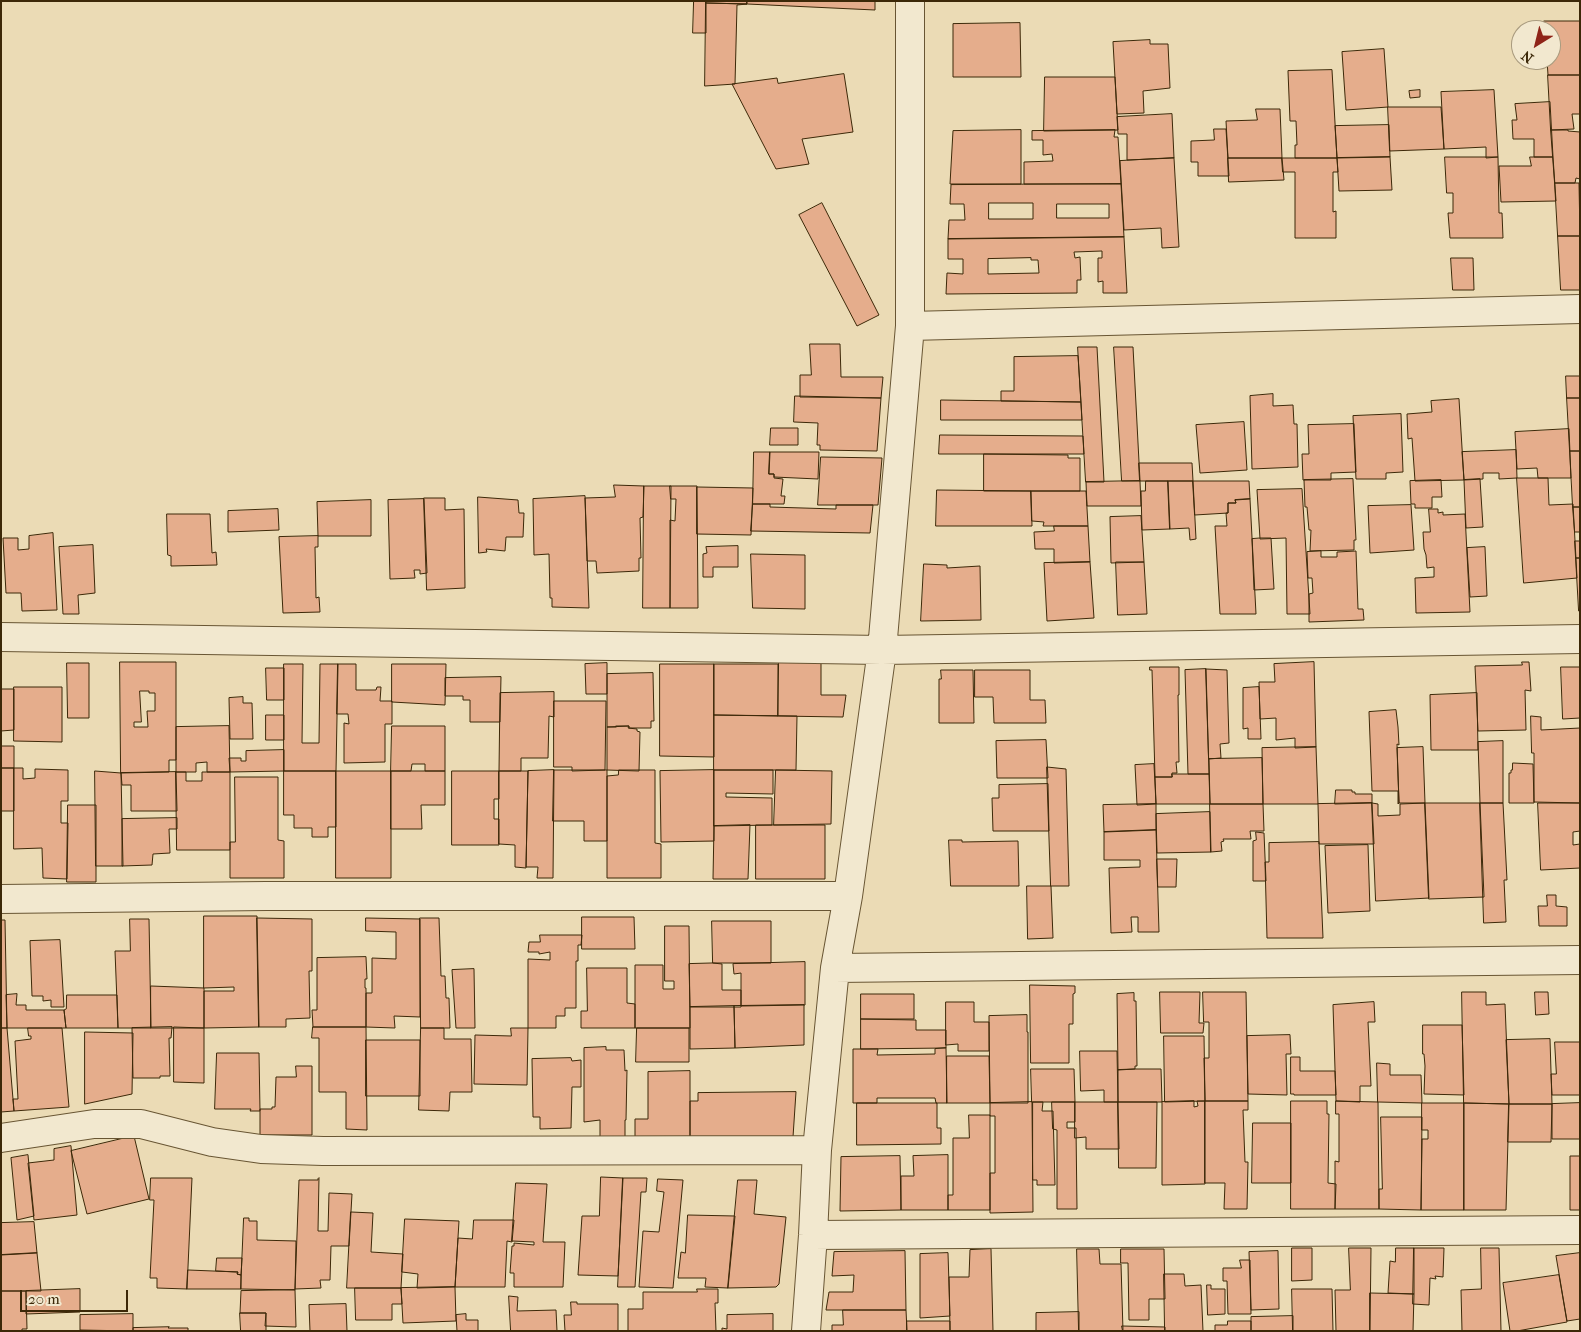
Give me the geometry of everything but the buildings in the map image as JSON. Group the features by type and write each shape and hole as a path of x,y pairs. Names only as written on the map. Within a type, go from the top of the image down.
{"street":[{"path":"806,1331 817,1150 835,968 848,896 882,650 910,326 910,1"},
{"path":"910,326 1580,309"},
{"path":"1,637 882,650 1580,639"},
{"path":"1,899 266,896 848,896"},
{"path":"835,968 1580,960"},
{"path":"1,1138 94,1124 141,1124 212,1142 261,1149 323,1151 817,1150"},
{"path":"813,1235 1580,1230"}]}
